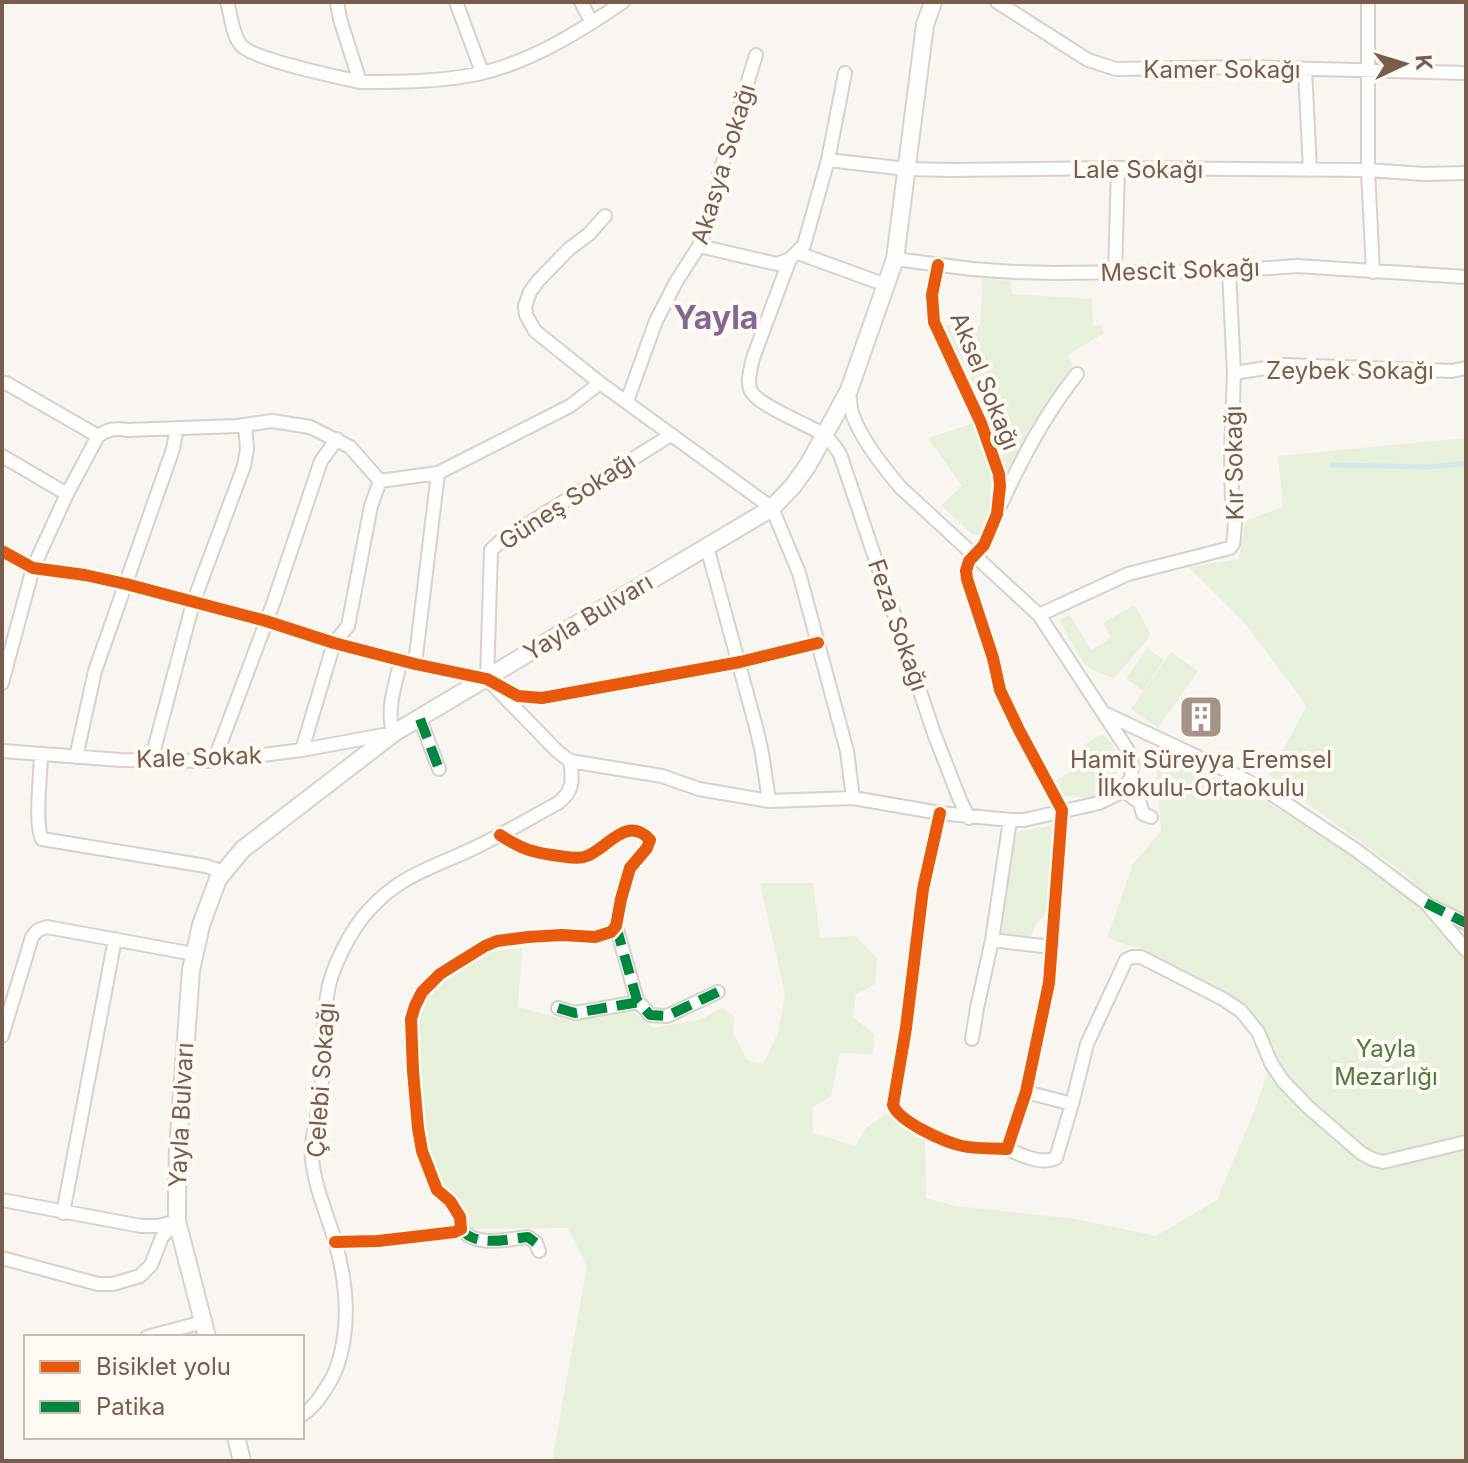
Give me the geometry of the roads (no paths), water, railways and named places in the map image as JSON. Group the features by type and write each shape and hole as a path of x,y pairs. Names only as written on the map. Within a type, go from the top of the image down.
{"main road":[{"name":"Yayla Bulvarı","path":"922,2 925,25"},
{"name":"Yayla Bulvarı","path":"205,1330 177,1221 178,1149 191,970 201,925 218,879 243,849 394,733 772,508 793,486 849,390 895,259 925,25 933,2"},
{"path":"236,1439 242,1461"}],"street":[{"path":"227,2 240,44 247,50 273,60 360,82 422,81 482,72 515,63 570,36 623,2"},
{"path":"337,2 360,82"},
{"path":"456,2 482,72"},
{"path":"581,2 592,23"},
{"name":"Kamer Sokağı","path":"997,2 1088,60 1116,69 1466,73"},
{"path":"1368,2 1368,170 1373,272"},
{"name":"Akasya Sokağı","path":"627,401 656,321 699,246 711,216 719,175 756,55"},
{"path":"1305,69 1310,170"},
{"path":"824,436 755,397 751,391 750,372 794,256 804,245 828,160 845,73"},
{"name":"Lale Sokağı","path":"828,160 907,169 1118,168 1466,173"},
{"path":"1115,272 1118,168"},
{"path":"605,216 538,281 525,306 526,315 535,331 600,383 772,508 799,573 847,751 853,798"},
{"path":"699,246 777,264 794,256 886,285"},
{"name":"Mescit Sokağı","path":"895,259 1014,272 1229,271 1297,266 1466,277"},
{"name":"Aksel Sokağı","path":"938,265 932,295 934,322 975,409 999,474 997,514 984,545 974,554"},
{"name":"Kır Sokağı","path":"1039,615 1121,576 1230,548 1233,544 1235,522 1231,454 1234,373 1229,271"},
{"name":"Zeybek Sokağı","path":"1234,373 1285,365 1452,371 1466,368"},
{"path":"997,514 1032,440 1077,374"},
{"path":"6,383 98,436"},
{"path":"380,481 438,473 570,406 600,383"},
{"path":"487,679 570,761 662,776 699,789 769,801 853,798 969,818 1010,820 1024,820 1099,803 1123,790 1131,778 1132,764 1127,749 1039,615 900,487 864,437 853,414 849,390"},
{"path":"2,683 5,655 33,568 67,494 98,436 104,432 114,428 245,425 272,421 291,423 310,427 350,447 380,481"},
{"path":"151,761 193,603 244,466 247,449 245,425"},
{"path":"76,757 95,671 173,449 177,428"},
{"name":"Güneş Sokağı","path":"487,679 491,550 502,540 671,435"},
{"name":"Feza Sokağı","path":"824,436 840,454 935,736 969,818"},
{"path":"214,761 321,461 337,439"},
{"path":"2,456 67,494"},
{"path":"415,664 438,473"},
{"path":"302,750 334,643 348,626 371,506 380,481"},
{"path":"707,547 740,662 762,753 769,801"},
{"path":"2,551 33,568 126,584 266,621 334,643 487,679 518,696 542,698 740,662 818,643"},
{"path":"974,554 966,571 967,579 993,658 1000,690 1062,810 1049,983 1026,1092 1007,1149"},
{"path":"394,733 390,724 391,709 401,660"},
{"path":"1103,713 1267,791 1356,850 1426,903 1466,923"},
{"path":"420,719 439,769"},
{"name":"Kale Sokak","path":"2,751 151,761 214,761 302,750 394,733"},
{"path":"41,754 38,815 42,839 206,866 224,872"},
{"name":"Çelebi Sokağı","path":"304,1414 313,1407 333,1378 342,1349 346,1320 346,1293 312,1160 321,1093 327,993 338,962 352,931 386,892 414,874 473,849 567,797 573,778 570,761"},
{"path":"1123,790 1140,803 1146,817 1151,817"},
{"path":"940,813 923,889 893,1105 895,1111 920,1129 961,1146 1007,1149 1043,1161 1056,1158 1087,1044 1126,960 1141,957 1241,1011 1258,1032 1271,1063 1283,1081 1344,1139 1372,1159 1383,1162 1466,1142"},
{"path":"972,1039 992,940 1010,820"},
{"path":"500,835 532,853 574,858 587,857 623,832 645,835 650,840 630,868 616,926 639,1002 650,1015 667,1016 718,992"},
{"path":"1426,903 1466,950"},
{"path":"539,1251 536,1243 528,1237 499,1241 480,1240 465,1234 461,1229 460,1217 450,1201 437,1190 422,1151 418,1128 411,1019 422,992 440,974 485,946 497,941 528,937 595,937 611,932 616,926"},
{"path":"2,1036 32,937 38,930 47,927 194,954"},
{"path":"63,1213 115,939"},
{"path":"992,940 1051,947"},
{"path":"558,1008 575,1013 639,1002"},
{"path":"1026,1092 1072,1104"},
{"path":"2,1200 141,1226 177,1221"},
{"path":"2,1258 98,1284 113,1284 140,1276 151,1265 162,1237 177,1221"},
{"path":"335,1242 378,1241 461,1229"},
{"path":"164,1335 205,1330"}],"waterway":[{"path":"1332,465 1429,467 1466,463"}],"place":[{"name":"Hamit Süreyya Eremsel İlkokulu-Ortaokulu","path":"1201,717"}],"district":[{"name":"Yayla","path":"716,317"}],"park label":[{"name":"Yayla Mezarlığı","path":"1386,1062"}]}
